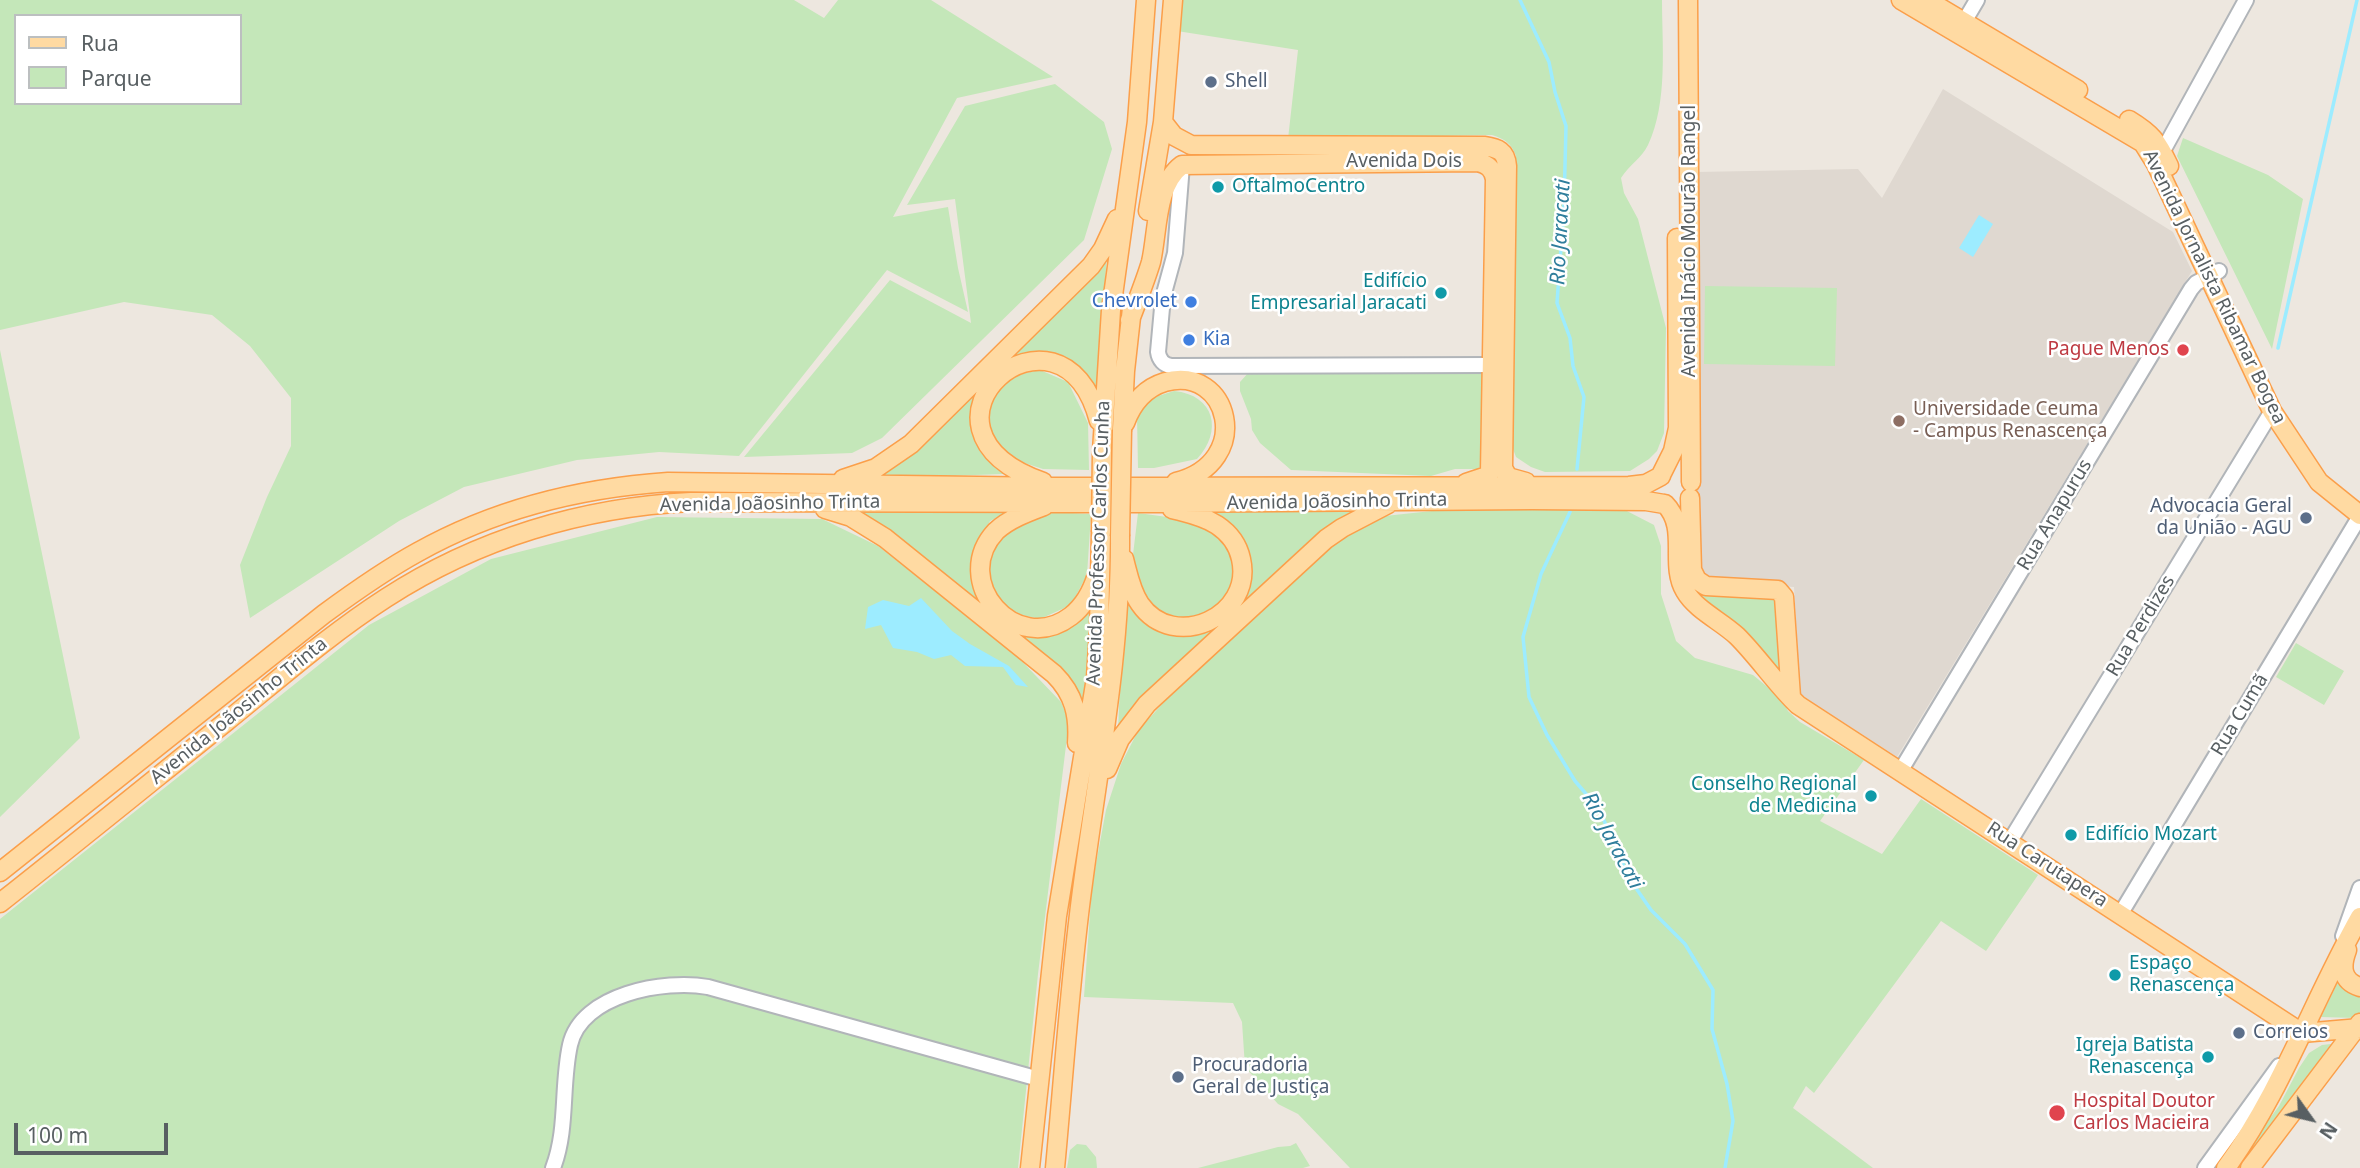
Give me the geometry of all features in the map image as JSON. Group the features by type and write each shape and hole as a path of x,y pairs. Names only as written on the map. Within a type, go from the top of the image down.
{"main road":[{"name":"Avenida Professor Carlos Cunha","path":"1030,1168 1057,916 1096,678 1102,446 1111,310 1139,98 1146,0"},
{"name":"Avenida Professor Carlos Cunha","path":"1055,1168 1072,981 1107,726 1120,540 1122,430 1130,320 1163,122 1173,0"},
{"name":"Avenida Inácio Mourão Rangel","path":"1661,475 1673,451 1678,428 1676,0"},
{"name":"Avenida Inácio Mourão Rangel","path":"1688,0 1692,570 1700,583 1706,586 1778,590 1784,597 1791,697"},
{"name":"Avenida Jornalista Ribamar Bogea","path":"1901,0 2137,139 2159,158"},
{"name":"Avenida Jornalista Ribamar Bogea","path":"1927,0 2151,134 2159,158 2214,274 2277,394 2328,475 2360,501"},
{"name":"Avenida Dois","path":"1163,122 1174,136 1191,145 1477,162 1486,164 1492,170 1495,179 1490,472 1487,476 1458,486"},
{"name":"Avenida Dois","path":"1182,165 1484,146 1497,148 1506,157 1503,468 1508,477 1539,486"},
{"path":"1130,320 1149,266 1170,176 1182,165"},
{"path":"1154,179 1162,202"},
{"path":"810,484 869,471 893,459 911,444 1091,266 1113,230 1127,193"},
{"name":"Avenida Jornalista Ribamar Bogea","path":"2214,274 2272,411 2319,482 2360,516"},
{"path":"1101,535 1095,583 1084,603 1066,619 1033,628 1021,626 996,611 987,597 981,579 981,562 985,548 996,532 1012,520 1056,495 1009,467 989,449 982,432 981,409 986,392 994,381 1015,365 1030,361 1051,363 1065,369 1077,378 1089,393 1098,419 1102,446"},
{"path":"1122,430 1132,408 1142,395 1154,386 1168,381 1188,381 1203,387 1215,398 1223,412 1226,424 1224,441 1209,466 1185,480 1142,487"},
{"path":"1664,504 1681,505 1690,490 1680,471 1670,470 1661,475 1656,491 1664,504 1674,515 1677,525 1679,573 1683,589 1692,600 1739,638 1791,697"},
{"name":"Avenida Joãosinho Trinta","path":"0,903 346,626 386,598 463,555 550,524 629,507 691,502 1056,495 1142,487 1638,485 1661,475"},
{"name":"Avenida Joãosinho Trinta","path":"0,872 324,614 396,564 443,539 505,513 549,499 603,488 668,482 810,484 1056,495 1151,503 1557,500 1646,501 1664,504"},
{"path":"1093,814 1113,752 1147,704 1326,539 1362,516 1395,501"},
{"path":"792,502 843,513 871,527 1062,682 1073,700 1079,727 1072,823"},
{"path":"1120,540 1136,598 1142,607 1161,622 1173,626 1195,626 1219,617 1231,606 1243,579 1239,552 1230,536 1218,525 1151,503"},
{"name":"Rua Carutapera","path":"1791,697 2302,1033"},
{"path":"2226,1168 2260,1118 2330,972 2360,917"},
{"path":"2360,925 2342,967 2349,982 2360,987"},
{"path":"2302,1033 2356,1033"},
{"path":"2250,1168 2356,1033"}],"street":[{"path":"1964,22 1977,0"},
{"path":"2159,158 2246,0"},
{"path":"1182,165 1175,253 1163,297 1158,352 1160,359 1168,366 1492,365"},
{"name":"Rua Anapurus","path":"1902,770 2191,289 2196,283 2214,274"},
{"name":"Rua Perdizes","path":"2010,841 2272,411"},
{"name":"Rua Cumã","path":"2121,913 2360,516"},
{"path":"2330,972 2360,888"},
{"path":"553,1168 560,1140 570,1043 588,1016 601,1006 634,991 684,984 708,987 1039,1079"},
{"path":"2205,1168 2302,1033"}],"shaded area":[{"name":"Universidade Ceuma - Campus Renascença","path":"1943,89 2173,232 2192,271 1897,757 1800,694 1794,587 1709,582 1697,571 1696,172 1858,169 1882,198"}],"green space":[{"path":"0,0 794,0 824,18 838,0 931,0 1053,77 957,98 893,217 948,207 968,312 887,270 739,456 659,452 577,460 464,487 399,521 250,618 240,565 291,446 291,398 250,346 212,315 124,302 0,330"},
{"path":"1181,0 1662,0 1659,111 1648,145 1621,178 1624,193 1638,219 1666,328 1664,433 1657,451 1630,471 1545,472 1516,457 1510,441 1516,156 1507,142 1492,135 1288,139 1298,50 1177,31"},
{"path":"1055,84 1104,122 1112,149 1084,240 882,438 852,453 744,457 890,280 971,323 955,199 907,205 965,106"},
{"path":"2183,138 2268,175 2303,199 2272,349 2177,156"},
{"path":"1107,256 1096,397 1082,372 1059,354 1023,353 982,387 973,405 978,445 1004,474 859,479 881,471"},
{"path":"1705,286 1837,288 1835,366 1704,364"},
{"path":"0,350 80,738 0,817"},
{"path":"1040,370 1068,382 1088,423 1089,470 1043,469 1009,458 988,431 991,405 999,388 1014,377"},
{"path":"1483,371 1481,466 1477,469 1455,469 1431,476 1291,470 1260,443 1252,430 1251,419 1240,391 1240,382 1249,372"},
{"path":"1174,391 1199,399 1211,416 1210,437 1205,448 1197,459 1154,468 1138,468 1137,416 1152,398"},
{"path":"904,508 1015,509 990,521 975,550 972,578 982,599 1026,633 1091,604 1093,632 1087,710 1037,651 860,512"},
{"path":"1623,509 1654,525 1661,546 1661,594 1676,641 1695,658 1753,675 1782,699 1788,711 1800,722 1864,760 1820,821 1882,854 1921,799 2038,875 1986,951 1941,921 1814,1093 1806,1086 1793,1108 1873,1168 1350,1168 1298,1114 1278,1104 1245,1067 1242,1022 1233,1003 1084,997 1092,885 1106,810 1121,764 1138,731 1163,703 1279,593 1360,525 1385,516 1441,510"},
{"path":"1205,511 1350,511 1350,515 1118,730 1124,593 1133,608 1204,630 1249,569"},
{"path":"1053,512 1091,514 1087,575 1071,605 1040,619 1013,613 991,590 985,565 997,541 1010,527 1017,522"},
{"path":"1138,513 1189,520 1222,535 1235,558 1234,586 1213,613 1189,620 1164,615 1145,599 1132,563"},
{"path":"657,517 822,519 878,546 1013,652 1061,702 1069,721 1038,974 1018,1168 0,1168 0,919 369,625 491,559"},
{"path":"1695,586 1778,597 1781,674 1735,623 1692,589"},
{"path":"2296,643 2344,671 2324,705 2276,677"},
{"path":"2338,982 2347,992 2360,997 2360,1014 2356,1018 2321,1017"},
{"path":"2331,1044 2332,1048 2240,1168 2233,1168 2279,1106 2309,1053 2322,1045"},
{"path":"1296,1143 1310,1166 1198,1168 1290,1146"},
{"path":"1077,1144 1086,1145 1096,1157 1097,1168 1067,1168 1070,1150"}],"water":[{"path":"1979,215 1993,224 1973,257 1959,248"},
{"path":"921,598 952,631 1009,666 1028,687 1016,685 1003,667 965,666 951,655 934,659 917,652 893,648 881,625 865,629 868,607 883,600 909,606"}],"waterway":[{"name":"Rio Jaracati","path":"1520,0 1549,62 1566,126 1557,303 1570,338 1573,366 1584,397 1577,469"},
{"path":"2278,348 2357,0"},
{"name":"Rio Jaracati","path":"1570,512 1541,574 1523,637 1529,697 1547,735 1575,781 1599,809 1629,878 1651,910 1685,944 1713,990 1712,1029 1727,1084 1733,1121 1725,1168"}],"place":[{"name":"Shell","path":"1211,82"},
{"name":"OftalmoCentro","path":"1218,187"},
{"name":"Edifício Empresarial Jaracati","path":"1441,293"},
{"name":"Chevrolet","path":"1191,302"},
{"name":"Kia","path":"1189,340"},
{"name":"Pague Menos","path":"2183,350"},
{"name":"Universidade Ceuma - Campus Renascença","path":"1899,421"},
{"name":"Advocacia Geral da União - AGU","path":"2306,518"},
{"name":"Conselho Regional de Medicina","path":"1871,796"},
{"name":"Edifício Mozart","path":"2071,835"},
{"name":"Espaço Renascença","path":"2115,975"},
{"name":"Correios","path":"2239,1033"},
{"name":"Igreja Batista Renascença","path":"2208,1057"},
{"name":"Procuradoria Geral de Justiça","path":"1178,1077"},
{"name":"Hospital Doutor Carlos Macieira","path":"2057,1113"}]}
